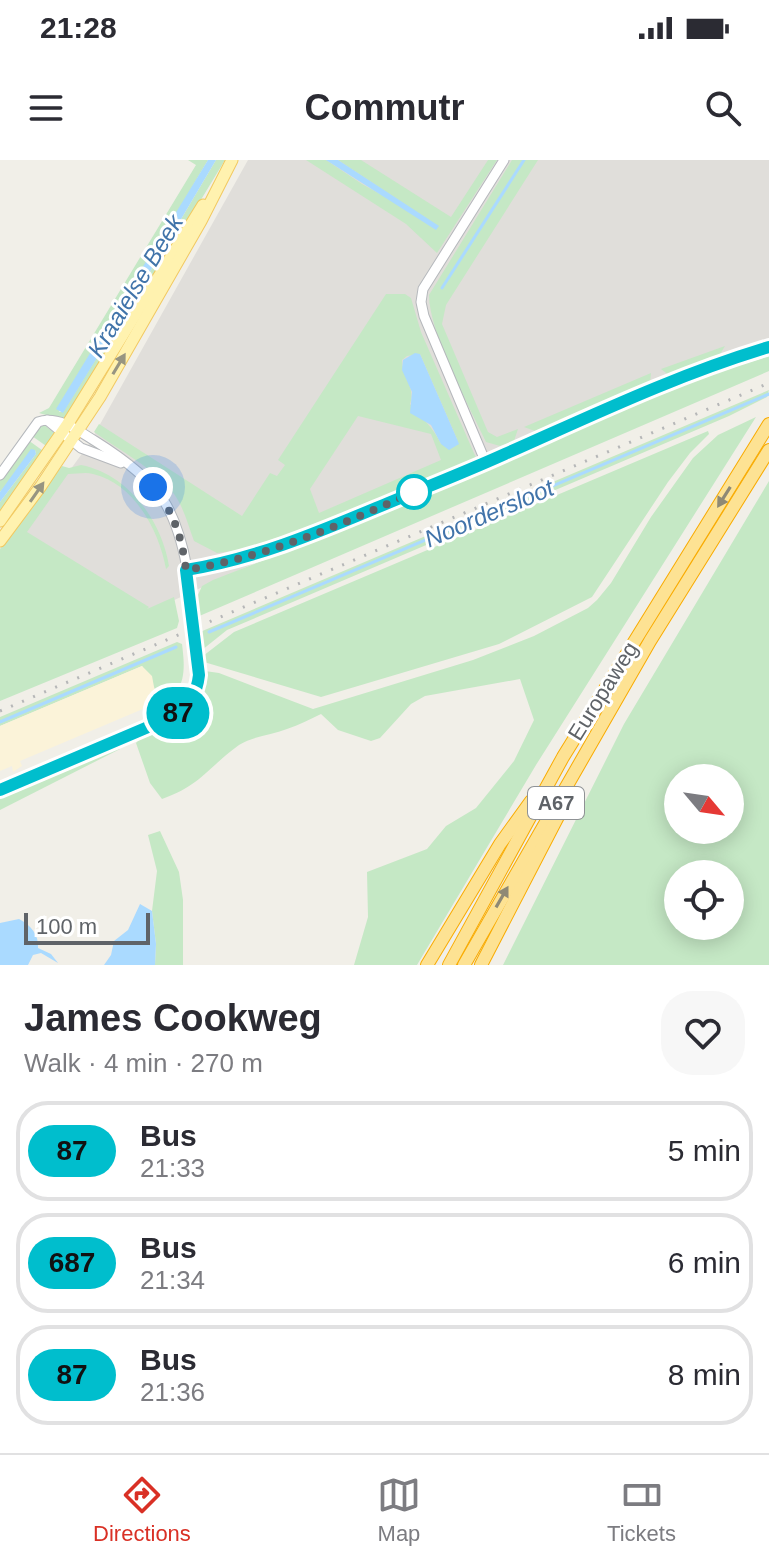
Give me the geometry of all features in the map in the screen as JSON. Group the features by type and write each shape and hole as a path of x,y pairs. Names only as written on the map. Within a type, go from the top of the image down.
{"highway":[{"name":"Europaweg","path":"449,965 563,757 767,428"},
{"name":"Europaweg","path":"464,965 650,641 769,450"},
{"name":"A67","path":"481,965 650,641"},
{"name":"A67","path":"427,965 500,844 563,757"}],"main road":[{"path":"0,541 70,433 195,215 232,160"},
{"path":"0,521 70,433"}],"street":[{"path":"486,463 424,316 421,302 423,289 504,160"},
{"path":"186,570 284,546 486,463 676,378 769,347"},
{"path":"0,475 38,422 47,420 115,454 153,487 173,517 181,537 199,675 198,685 188,704 174,716 0,790"}],"shaded area":[{"path":"248,160 769,160 769,338 479,460 146,613 25,532 89,444"}],"green space":[{"path":"188,160 208,160 59,412 63,412 216,160 225,160 70,416 63,420 39,413 49,408 196,165"},
{"path":"306,160 326,160 362,184 438,226 338,160 361,160 451,217 488,160 497,160 437,253 406,224"},
{"path":"512,160 538,160 446,305 442,324 488,432 497,437 518,429 514,441 500,446 486,442 460,390 436,329 429,295"},
{"path":"386,294 405,294 411,298 421,332 477,460 263,547 217,553 194,541 180,505 166,485 147,468 94,432 99,424 242,516 270,473 277,476 285,465 278,460","holes":["420,354 457,439 441,444 410,404 410,387 402,360","358,416 431,434 441,460 319,513 310,489"]},
{"path":"725,346 717,359 670,376 661,369"},
{"path":"769,356 769,371 197,617 194,596 198,595 202,586 213,580 356,524 404,499 672,387"},
{"path":"651,373 650,384 535,431 524,427"},
{"path":"769,390 767,397 729,416 227,630 202,650 200,632"},
{"path":"756,417 536,765 417,965 354,965 368,917 367,872 427,849 446,826 476,808 514,761 534,720 520,679 425,696 411,704 380,738 371,741 338,730 321,714 239,745 176,794 162,799 150,783 136,743 192,708 201,692 205,671 219,673 313,709 473,660 534,636 588,608 611,583 651,517 693,458 718,435"},
{"path":"44,425 55,433 49,448 32,436"},
{"path":"708,431 709,434 668,482 592,597 499,644 321,697 204,662 203,656 234,632"},
{"path":"28,440 46,453 0,515 0,502 36,454 35,450 0,492 0,480"},
{"path":"81,465 114,478 140,502 159,532 169,566 166,569 158,540 133,498 108,479 93,474 68,474 27,532 149,607 147,609 174,597 179,621 177,628 0,701 0,549 62,466"},
{"path":"769,481 769,965 503,965 624,724"},
{"path":"177,642 182,644 183,675 179,689 169,702 157,703 156,691 142,666 0,726 0,717"},
{"path":"115,747 120,749 0,810 0,798"},
{"path":"160,831 179,872 183,900 183,965 155,965 152,911 157,871 148,835"}],"sand":[{"path":"142,666 152,676 157,703 20,761 22,766 13,772 12,766 0,771 0,726"}],"water":[{"path":"208,160 216,160 148,275 63,413 56,409"},
{"path":"326,160 338,160 439,226 436,230"},
{"path":"415,353 420,354 459,444 449,450 441,444 431,425 410,413 412,392 402,370 403,360"},
{"path":"31,449 36,454 0,502 0,492"},
{"path":"140,904 152,911 155,965 104,965 111,955 114,941 128,930"},
{"path":"19,919 33,931 38,948 51,954 58,963 41,953 33,955 28,965 0,965 0,923"}],"waterway":[{"name":"Kraaielse Beek","path":"442,288 524,160"},
{"name":"Noordersloot","path":"209,632 769,394"},
{"path":"0,722 176,647"}],"railway":[{"path":"0,711 769,383"}],"bus line":[{"name":"87","path":"0,790 174,716 188,704 194,696 199,675 186,570 284,546 486,463 662,384 769,347"}],"route":[{"path":"153,487 179,529 186,570 284,546 414,492"}]}
